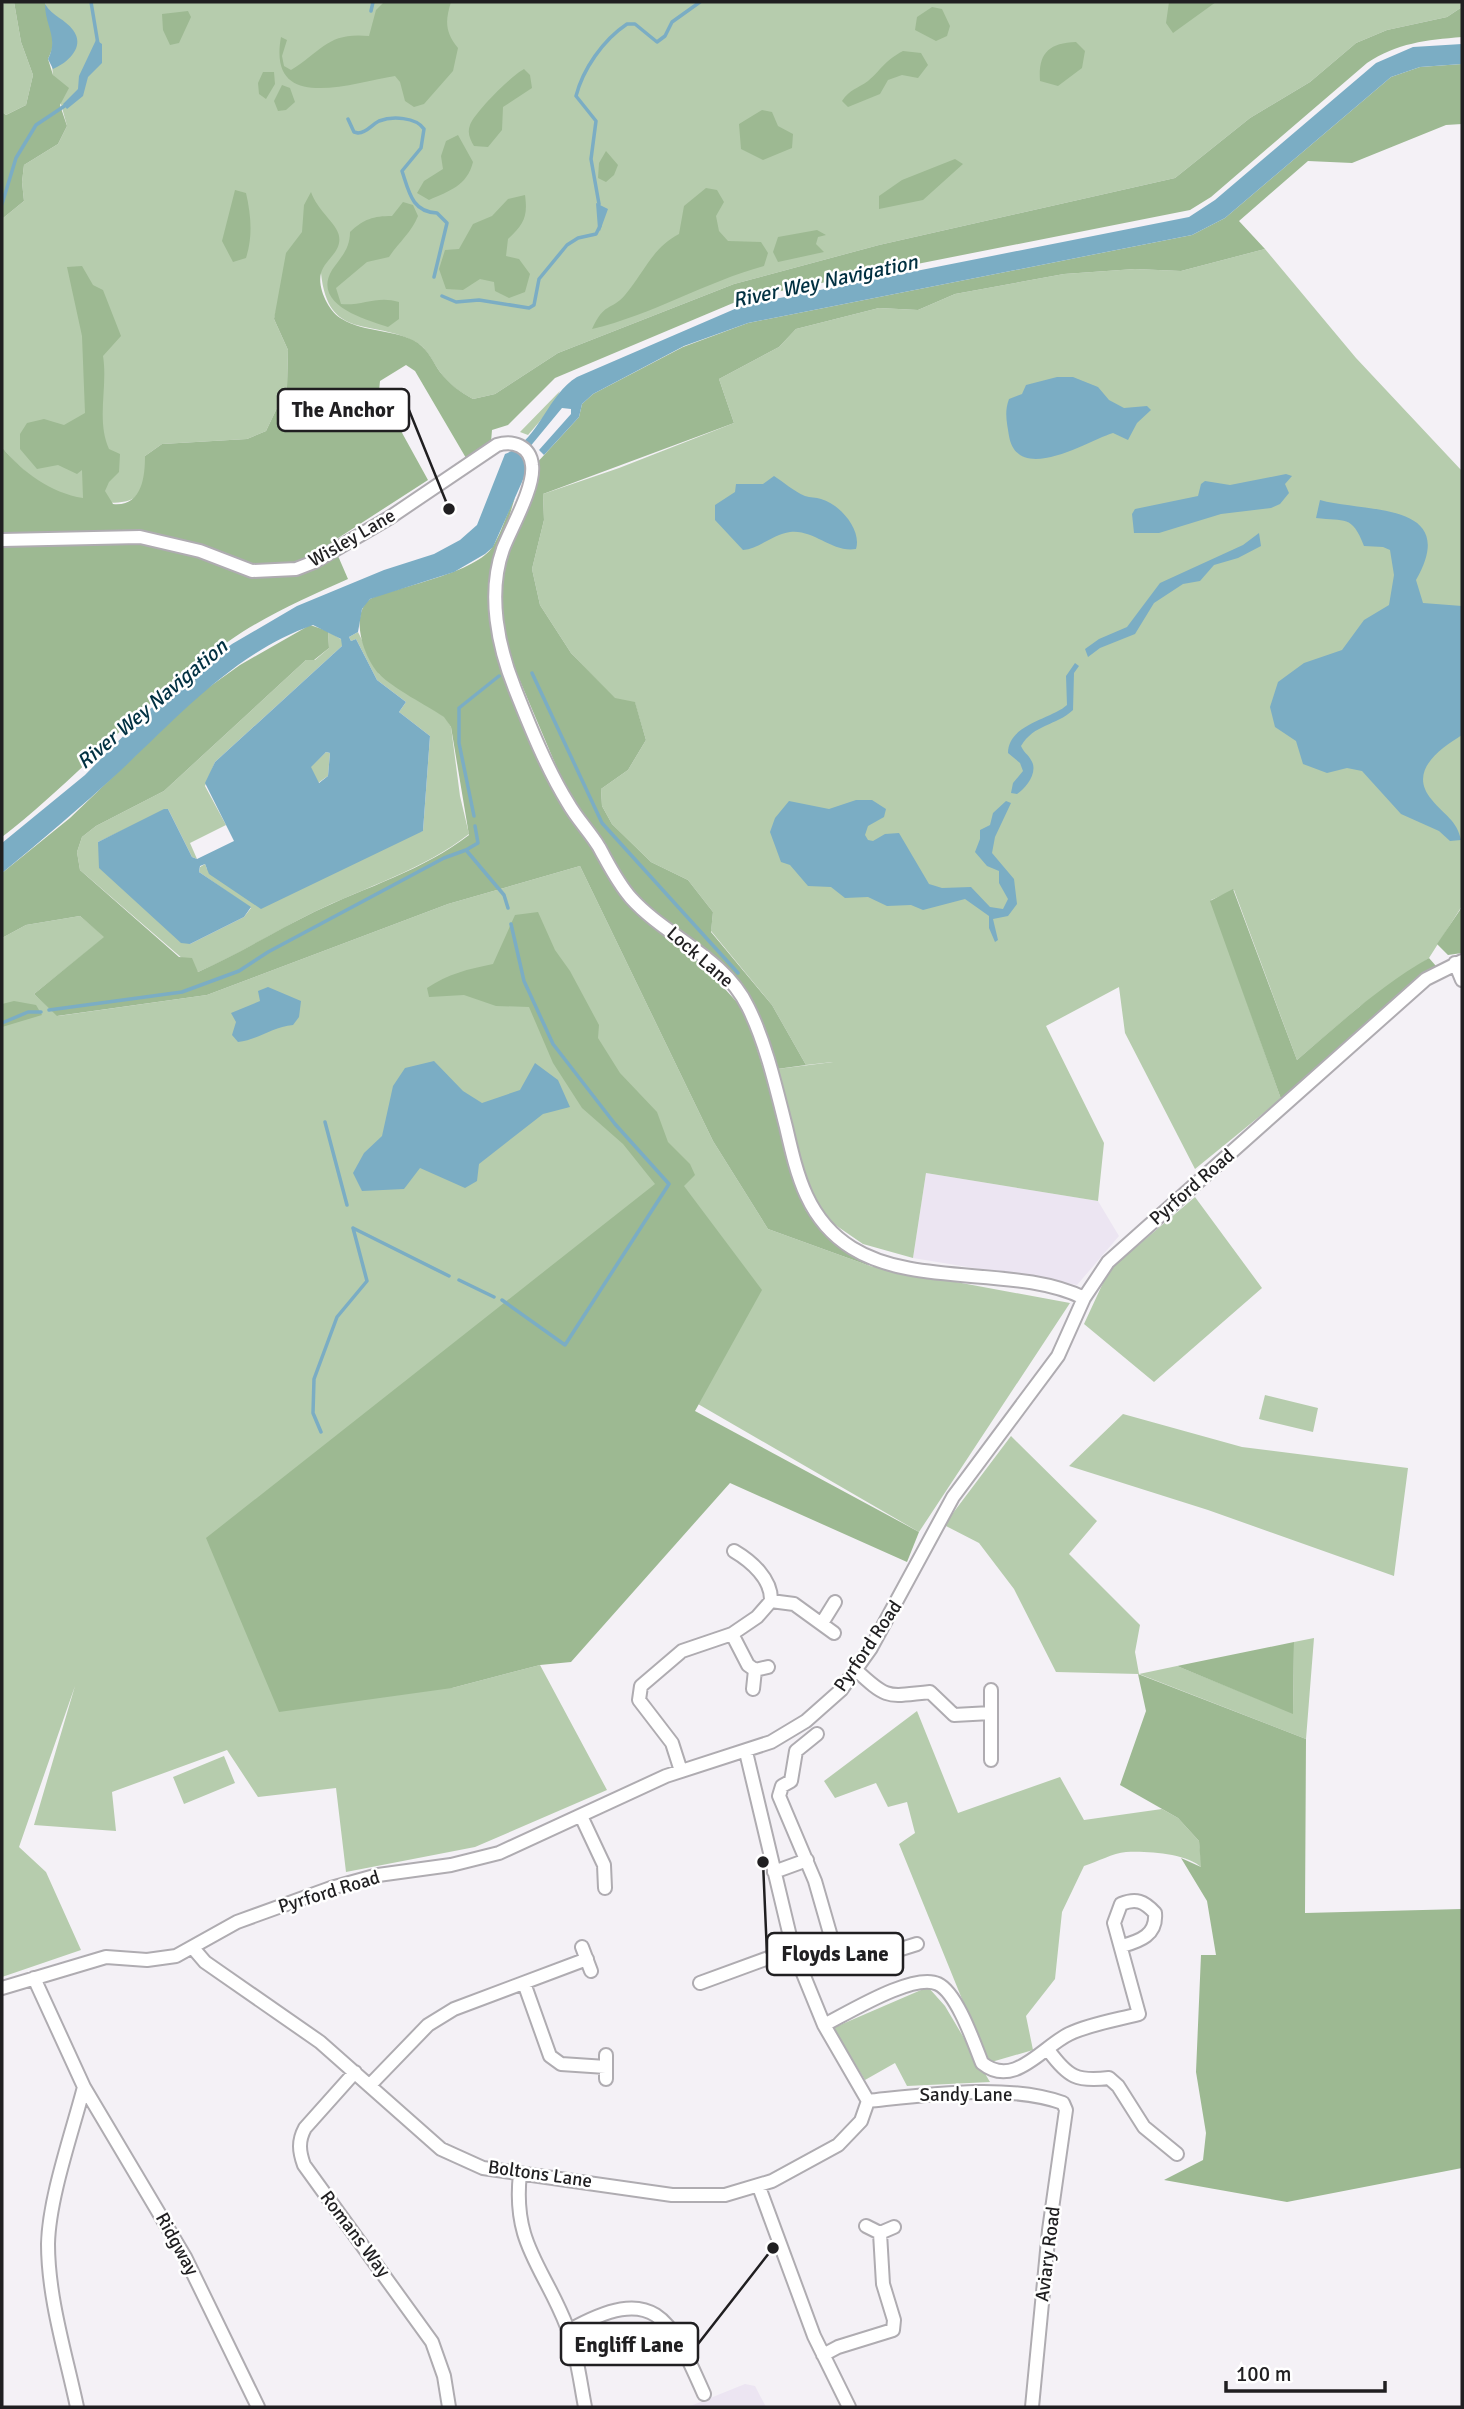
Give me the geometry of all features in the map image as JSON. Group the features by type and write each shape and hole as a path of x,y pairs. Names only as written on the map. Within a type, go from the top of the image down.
{"street":[{"name":"Wisley Lane","path":"2,540 140,537 200,551 252,571 296,569 392,516 497,445 508,442 523,449"},
{"name":"Lock Lane","path":"523,449 533,472 503,551 496,590 501,645 515,689 561,791 618,882 640,906 698,951 747,1003 776,1091 799,1182 815,1213 838,1239 880,1262 1056,1288 1084,1298"},
{"name":"Pyrford Road","path":"2,1988 106,1957 158,1959 176,1956 237,1922 331,1888 378,1875 476,1860 499,1853 681,1771 771,1742 806,1721 830,1702 856,1670 901,1597 953,1497 1058,1356 1084,1298 1115,1255 1426,979 1459,962"},
{"path":"1459,962 1462,980"},
{"path":"742,1552 763,1577 771,1601"},
{"path":"771,1601 794,1604 834,1633"},
{"path":"681,1771 672,1743 639,1700 641,1686 682,1651 732,1634 757,1617 771,1601"},
{"path":"822,1623 835,1602"},
{"path":"732,1634 748,1665 755,1671"},
{"path":"755,1671 768,1667"},
{"path":"856,1670 886,1695 912,1696 930,1692 954,1715 991,1713"},
{"path":"753,1689 755,1671"},
{"path":"991,1689 991,1760"},
{"path":"817,1734 796,1751 791,1781 785,1784 779,1793 807,1860 841,1962 853,1964 917,1944"},
{"path":"746,1752 793,1949 824,2025 868,2101"},
{"path":"581,1816 604,1864 605,1888"},
{"path":"774,1872 807,1860"},
{"path":"824,2025 910,1983 927,1981 940,1984 952,1998 982,2063 991,2070 1003,2072 1020,2067 1049,2051 1067,2035 1139,2014 1122,1946"},
{"name":"Boltons Lane","path":"192,1948 205,1962 310,2035 440,2149 484,2168 695,2197 725,2195 759,2187 838,2145 861,2122 868,2101"},
{"path":"700,1983 793,1949"},
{"path":"370,2085 428,2025 454,2009 587,1959"},
{"name":"Ridgway","path":"34,1978 84,2087 185,2257 258,2407"},
{"path":"524,1983 550,2056 561,2064 606,2067"},
{"path":"1049,2051 1071,2075 1084,2081 1109,2078 1118,2085 1144,2127 1177,2154"},
{"name":"Romans Way","path":"355,2072 305,2128 300,2137 300,2154 304,2165 432,2342 444,2376 449,2407"},
{"path":"77,2407 48,2244 55,2204 84,2087"},
{"name":"Sandy Lane","path":"868,2101 951,2092 1034,2096 1063,2103"},
{"name":"Aviary Road","path":"1032,2407 1049,2230 1065,2130 1066,2110 1063,2103"},
{"path":"520,2174 517,2202 520,2225 568,2331 585,2407"},
{"path":"759,2187 795,2290 823,2356 849,2407"},
{"path":"866,2226 880,2233 894,2227"},
{"path":"823,2356 838,2347 893,2330 894,2320 883,2284 880,2233"},
{"path":"568,2331 607,2310 623,2308 650,2312 671,2326 693,2384 704,2394"}],"shaded area":[{"path":"926,1173 1098,1201 1119,1236 1077,1285 913,1258"},
{"path":"745,2384 755,2386 766,2407 688,2407"}],"green space":[{"path":"14,2 21,42 33,75 26,105 6,115 2,112 2,4"},
{"path":"14,2 45,2 52,38 48,59 53,75 69,88 60,105 67,126 58,144 24,165 24,201 2,219 2,112 6,115 26,105 33,75 21,42"},
{"path":"45,2 1462,2 1462,7 1447,17 1387,30 1356,43 1310,82 1250,118 1175,178 879,245 734,284 558,353 495,394 473,399 447,380 427,352 416,342 343,319 333,310 325,295 321,273 281,293 274,319 288,350 287,387 266,431 247,439 162,444 145,456 144,478 139,493 129,501 109,503 73,498 56,492 41,484 2,447 2,219 24,201 24,165 58,144 67,126 53,75"},
{"path":"384,2 451,2 447,26 458,48 453,71 424,104 414,107 405,101 400,82 395,76 316,88 299,85 287,77 280,61 281,37 287,40 282,56 284,66 291,70 335,40 355,35 369,36 376,10"},
{"path":"1169,2 1216,2 1173,33 1166,23"},
{"path":"932,7 942,9 950,26 947,36 936,41 915,30 917,17"},
{"path":"1462,7 1462,37 1412,44 1378,56 1211,197 1190,210 745,298 555,378 508,425 492,430 491,442 466,458 415,371 406,365 380,381 379,391 428,480 332,542 348,579 258,623 199,663 2,837 2,447 38,480 83,498 82,470 77,474 58,465 37,469 20,449 20,434 27,423 44,419 64,425 85,413 82,336 67,267 82,266 93,285 103,290 121,336 103,356 103,427 109,449 120,454 119,472 109,482 105,491 113,504 123,504 136,496 140,489 145,456 162,444 247,439 266,431 287,387 288,350 274,319 286,253 302,232 304,205 311,192 339,236 338,247 323,268 320,279 322,292 333,311 342,319 360,327 400,335 418,343 447,380 473,399 495,394 558,353 734,284 879,245 1175,178 1250,118 1310,82 1356,43 1387,30 1447,17"},
{"path":"188,11 191,17 179,43 170,45 163,30 162,14"},
{"path":"1076,42 1085,51 1082,68 1058,86 1040,81 1041,64 1047,52 1058,45"},
{"path":"903,51 921,53 928,65 918,78 902,75 888,80 880,94 848,107 842,101 887,62"},
{"path":"1462,64 1462,124 1446,125 1352,163 1308,161 1239,221 1265,249 1181,271 1135,269 1064,274 955,294 918,310 879,308 796,329 779,347 719,379 734,423 543,494 544,520 532,569 540,605 571,653 615,698 635,702 646,740 628,770 601,789 602,806 612,824 651,862 688,880 713,912 711,932 772,1005 806,1065 777,1069 726,971 641,901 617,871 571,801 509,655 501,614 504,569 534,466 579,417 582,404 593,394 683,347 748,323 1192,235 1225,218 1391,77 1420,67"},
{"path":"524,69 530,75 532,88 503,107 502,130 488,147 474,146 469,131 473,119 494,95"},
{"path":"263,72 274,72 275,84 266,99 259,94 258,83"},
{"path":"282,85 290,88 295,102 286,110 278,111 274,101"},
{"path":"762,110 772,112 778,126 793,134 792,148 763,160 741,149 739,124"},
{"path":"458,135 473,162 470,170 456,187 429,200 417,193 424,181 443,169 441,156 446,141"},
{"path":"606,151 618,165 614,175 606,182 598,178 599,163"},
{"path":"955,159 963,164 923,200 879,209 879,196 902,180"},
{"path":"706,188 717,190 724,202 716,216 719,231 728,241 761,242 768,253 764,266 636,316 592,329 604,310 625,295 662,246 679,234 684,206"},
{"path":"235,190 246,193 250,234 246,258 233,262 222,241"},
{"path":"525,195 524,220 508,239 506,256 519,259 530,274 525,292 509,298 495,291 494,282 480,279 463,290 446,289 439,269 445,250 459,249 473,224 492,216 508,199"},
{"path":"403,202 413,205 418,216 389,257 367,262 336,288 341,304 377,300 399,302 399,319 388,327 344,309 329,293 328,282 332,270 347,248 350,232 369,219 392,216"},
{"path":"817,230 826,235 818,237 816,244 824,252 778,262 773,252 778,237"},
{"path":"1265,249 1356,358 1462,471 1462,906 1429,958 1359,1007 1297,1060 1234,890 1211,900 1281,1099 1195,1169 1125,1033 1119,987 1046,1026 1104,1143 1098,1201 926,1173 913,1258 863,1244 812,1209 777,1069 833,1062 806,1065 772,1005 711,931 713,912 688,880 651,862 612,824 602,806 601,789 628,770 646,740 635,703 615,699 571,653 540,605 532,569 544,520 543,494 619,468 734,423 719,379 779,347 796,329 879,308 918,310 955,294 1064,274 1135,269 1181,271"},
{"path":"560,391 552,407 528,435 520,432"},
{"path":"515,497 496,562 507,682 614,885 693,954 745,1011 775,1106 790,1170 806,1211 835,1243 870,1266 768,1229 713,1141 580,866 448,904 207,995 57,1016 34,994 104,937 80,916 26,925 2,938 2,873 70,818 198,695 240,665 310,625 328,631 329,648 314,660 306,660 164,791 96,826 82,837 77,852 80,870 179,957 192,958 198,972 314,912 414,868 469,835 451,727 444,717 385,680 373,667 361,636 360,615 370,599 437,578 471,564 484,555 493,546"},
{"path":"328,631 342,640 342,646 215,762 205,786 226,825 190,843 197,859 192,857 168,809 98,842 190,944 244,917 251,908 199,872 200,867 205,864 207,869 423,831 430,736 399,712 406,702 377,680 356,639 351,641 349,637 358,632 379,674 445,717 451,727 460,796 469,834 433,858 312,913 198,972 80,870 77,852 82,837 96,826 164,791 306,660 315,660 329,648"},
{"path":"326,752 330,753 328,776 318,783 310,767"},
{"path":"580,866 713,1141 768,1229 870,1266 1070,1303 919,1532 534,1309 452,1688 540,1665 607,1790 475,1847 346,1872 336,1788 258,1797 227,1750 112,1792 116,1831 34,1825 75,1686 19,1847 46,1872 81,1950 2,1977 2,938 26,925 80,916 105,937 34,994 58,1016 207,995 448,904"},
{"path":"1233,889 1297,1060 1394,980 1429,958 1436,966 1281,1099 1210,901"},
{"path":"1462,907 1462,953 1448,955 1437,944"},
{"path":"538,912 555,950 570,971 599,1025 598,1038 620,1073 657,1112 668,1142 690,1164 695,1175 684,1186 762,1290 695,1411 919,1532 907,1562 730,1483 571,1662 540,1665 452,1688 279,1712 206,1538 655,1184 623,1144 582,1108 553,1063 529,1007 496,1006 464,995 429,997 427,988 443,979 493,964 515,915"},
{"path":"14,1001 36,1005 42,1015 2,1027 2,1004"},
{"path":"1195,1197 1262,1288 1154,1382 1084,1324 1109,1270"},
{"path":"1265,1395 1318,1408 1313,1432 1259,1419"},
{"path":"1123,1414 1242,1447 1408,1468 1394,1576 1208,1510 1069,1466"},
{"path":"1011,1436 1097,1521 1069,1554 1140,1625 1135,1652 1139,1674 1056,1672 1014,1589 979,1543 944,1525"},
{"path":"1314,1638 1306,1739 1139,1674 1177,1666 1293,1713 1294,1642"},
{"path":"1294,1642 1293,1714 1177,1666"},
{"path":"1138,1674 1306,1739 1305,1913 1462,1909 1462,2168 1287,2202 1164,2180 1203,2160 1206,2133 1196,2072 1201,1955 1216,1955 1207,1901 1181,1858 1201,1867 1199,1841 1178,1818 1120,1785 1146,1711"},
{"path":"917,1711 958,1813 1060,1777 1084,1820 1162,1809 1178,1818 1199,1841 1202,1868 1177,1856 1135,1852 1116,1854 1084,1866 1062,1912 1055,1979 1026,2016 1033,2050 988,2063 899,1844 915,1833 907,1802 888,1807 876,1783 835,1798 824,1781"},
{"path":"224,1756 235,1783 184,1804 173,1777"},
{"path":"928,1987 945,2006 990,2082 907,2086 895,2063 865,2080 833,2028"}],"water":[{"path":"45,4 73,30 77,42 69,59 53,69 48,59 52,38"},
{"path":"96,40 102,44 102,63 88,77 83,96 67,109 63,104 78,89 79,76"},
{"path":"1462,44 1462,64 1420,67 1391,77 1225,218 1192,235 748,323 684,346 593,394 582,404 579,417 544,455 539,450 571,414 571,409 562,408 524,454 526,472 493,547 454,572 370,599 362,609 358,632 349,637 351,641 356,639 377,680 406,702 399,712 430,736 423,831 261,909 209,874 205,864 200,866 199,872 251,907 244,917 190,944 181,943 99,868 98,842 164,809 168,809 192,857 197,859 234,841 205,783 215,762 342,646 341,639 313,625 258,652 208,688 119,772 2,873 2,843 85,775 150,709 232,644 297,606 384,570 434,554 460,540 477,525 505,454 526,439 558,395 577,377 744,305 1189,217 1215,200 1376,63 1413,47","holes":["326,752 330,753 328,776 319,783 311,767"]},
{"path":"596,203 608,209 600,231 598,229"},
{"path":"1057,377 1073,377 1098,387 1109,400 1124,408 1147,406 1151,410 1137,423 1128,440 1113,433 1055,456 1026,458 1015,451 1009,436 1007,404 1009,399 1022,394 1026,385"},
{"path":"1286,474 1292,476 1285,484 1289,493 1280,504 1271,508 1221,514 1159,533 1134,533 1132,514 1135,509 1198,496 1201,484 1205,481 1230,485"},
{"path":"774,476 801,494 819,498 842,512 853,526 856,549 839,548 807,534 790,532 743,550 715,520 715,505 735,492 736,484 763,484"},
{"path":"1320,500 1382,510 1418,523 1426,536 1427,554 1416,580 1423,603 1462,606 1462,735 1429,762 1423,780 1425,789 1453,823 1461,840 1450,841 1439,831 1401,814 1362,771 1347,768 1327,773 1303,764 1296,741 1275,727 1270,707 1278,682 1304,663 1342,650 1364,620 1389,605 1394,575 1390,550 1364,546 1351,524 1341,520 1316,518"},
{"path":"1259,533 1261,546 1238,558 1214,565 1200,581 1183,584 1154,603 1135,634 1100,648 1088,657 1085,649 1099,639 1127,627 1160,583 1243,545"},
{"path":"1075,663 1079,666 1074,673 1073,710 1026,739 1021,746 1033,765 1032,774 1021,791 1017,794 1011,793 1013,783 1023,771 1020,763 1008,753 1010,743 1015,735 1032,723 1067,705 1066,676"},
{"path":"856,800 872,800 886,809 884,817 868,826 865,835 868,840 873,841 885,834 899,833 929,884 942,888 971,887 990,907 1003,909 1008,899 999,883 999,871 987,866 975,852 980,830 990,825 993,813 1006,801 1011,803 995,837 992,853 1014,879 1017,904 1008,916 993,919 998,940 995,942 989,928 989,916 965,899 923,910 911,905 887,906 868,897 845,898 831,887 808,886 790,865 781,862 770,832 775,818 789,801 829,809"},
{"path":"268,987 301,1001 299,1017 293,1025 238,1042 232,1035 236,1022 231,1013 260,1001 258,991"},
{"path":"434,1061 463,1091 482,1103 520,1090 535,1063 558,1080 570,1107 543,1114 479,1164 477,1181 465,1188 420,1168 404,1189 362,1191 353,1173 364,1153 382,1136 393,1086 405,1068"}],"waterway":[{"path":"91,2 98,44"},
{"path":"371,11 373,2"},
{"path":"599,204 591,159 596,121 576,96 584,76 602,47 627,24 635,24 657,42 665,36 672,22 700,2"},
{"path":"2,204 16,158 36,125 66,105"},
{"path":"348,119 354,132 358,133 390,118 410,120 424,129 421,148 402,171 417,205 437,213 447,223 434,277"},
{"path":"442,296 456,302 479,300 529,308 534,305 539,279 567,245 578,238 596,234 600,226"},
{"path":"532,673 602,823 738,973"},
{"path":"474,816 459,743 459,708 499,676"},
{"path":"466,850 478,843 475,826"},
{"path":"49,1010 182,992 239,971 268,952 444,858 466,850 504,895 508,908"},
{"path":"502,1300 565,1345 669,1184 615,1124 553,1044 524,981 511,924"},
{"path":"2,1023 28,1012 41,1012"},
{"path":"325,1122 347,1205"},
{"path":"353,1228 449,1276"},
{"path":"321,1432 313,1413 314,1379 337,1317 367,1281 353,1228"},
{"path":"459,1280 494,1297"}],"place":[{"name":"The Anchor","path":"449,509"},
{"name":"Floyds Lane","path":"763,1862"},
{"name":"Engliff Lane","path":"773,2248"}],"water label":[{"name":"River Wey Navigation","path":"825,281"},
{"name":"River Wey Navigation","path":"152,704"}]}
